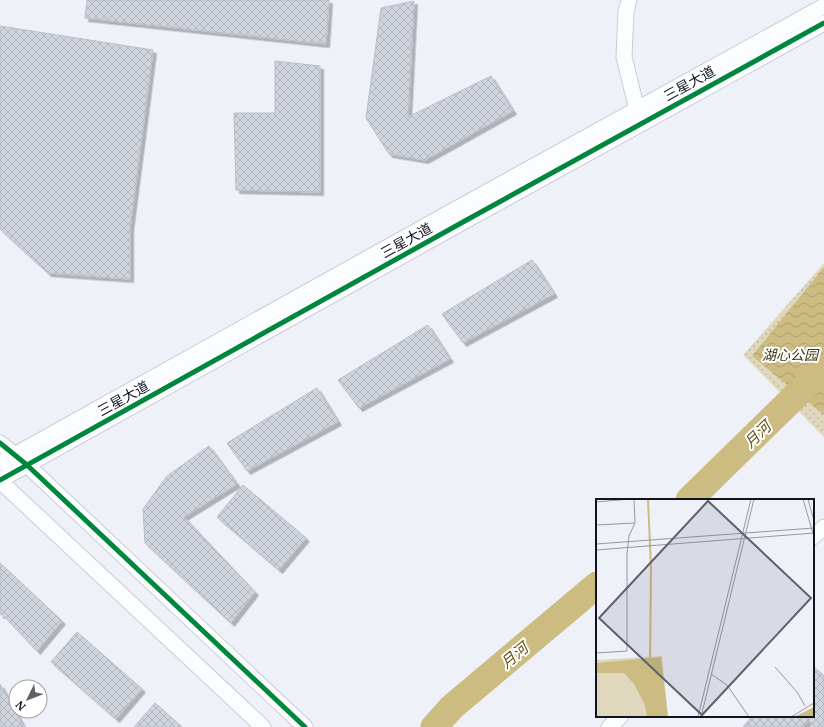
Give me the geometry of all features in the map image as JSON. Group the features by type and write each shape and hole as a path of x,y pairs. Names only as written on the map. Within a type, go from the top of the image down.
{"street":[{"path":"629,0 626,12 624,57 636,110"},
{"name":"三星大道","path":"0,463 824,6"},
{"name":"三星大道","path":"0,481 449,230 824,23"},
{"path":"0,443 27,465 305,727"},
{"path":"0,481 263,727"},
{"path":"814,536 824,527"},
{"path":"609,727 619,717"}],"green space":[{"name":"湖心公园","path":"824,263 824,437 743,355"}],"water":[{"name":"湖心公园","path":"824,267 824,415 752,356"}],"building":[{"path":"87,0 329,0 326,44 85,18"},
{"path":"414,1 408,117 491,76 513,111 425,160 389,154 366,118 381,8"},
{"path":"0,26 153,50 130,228 130,279 48,273 0,229"},
{"path":"275,61 320,66 320,192 236,190 234,113 275,113"},
{"path":"532,260 554,294 463,343 442,314"},
{"path":"428,325 450,359 359,408 338,380"},
{"path":"317,388 338,422 247,471 227,443"},
{"path":"209,446 237,484 184,517 255,592 231,623 145,543 143,509 167,476"},
{"path":"243,485 306,538 279,570 217,517"},
{"path":"0,563 62,621 37,651 2,614 0,615"},
{"path":"77,632 142,689 116,719 51,662"},
{"path":"814,667 824,676 824,727 815,727 808,721 803,727 743,727 751,717 814,717"},
{"path":"0,684 8,698 8,719 20,719 24,727 0,727"},
{"path":"155,703 182,727 134,727"}],"waterway":[{"name":"月河","path":"690,499 824,368"},
{"name":"月河","path":"434,727 452,707 596,586"}],"cycle path":[{"path":"0,480 824,23"},
{"path":"0,443 27,465 305,727"}]}
